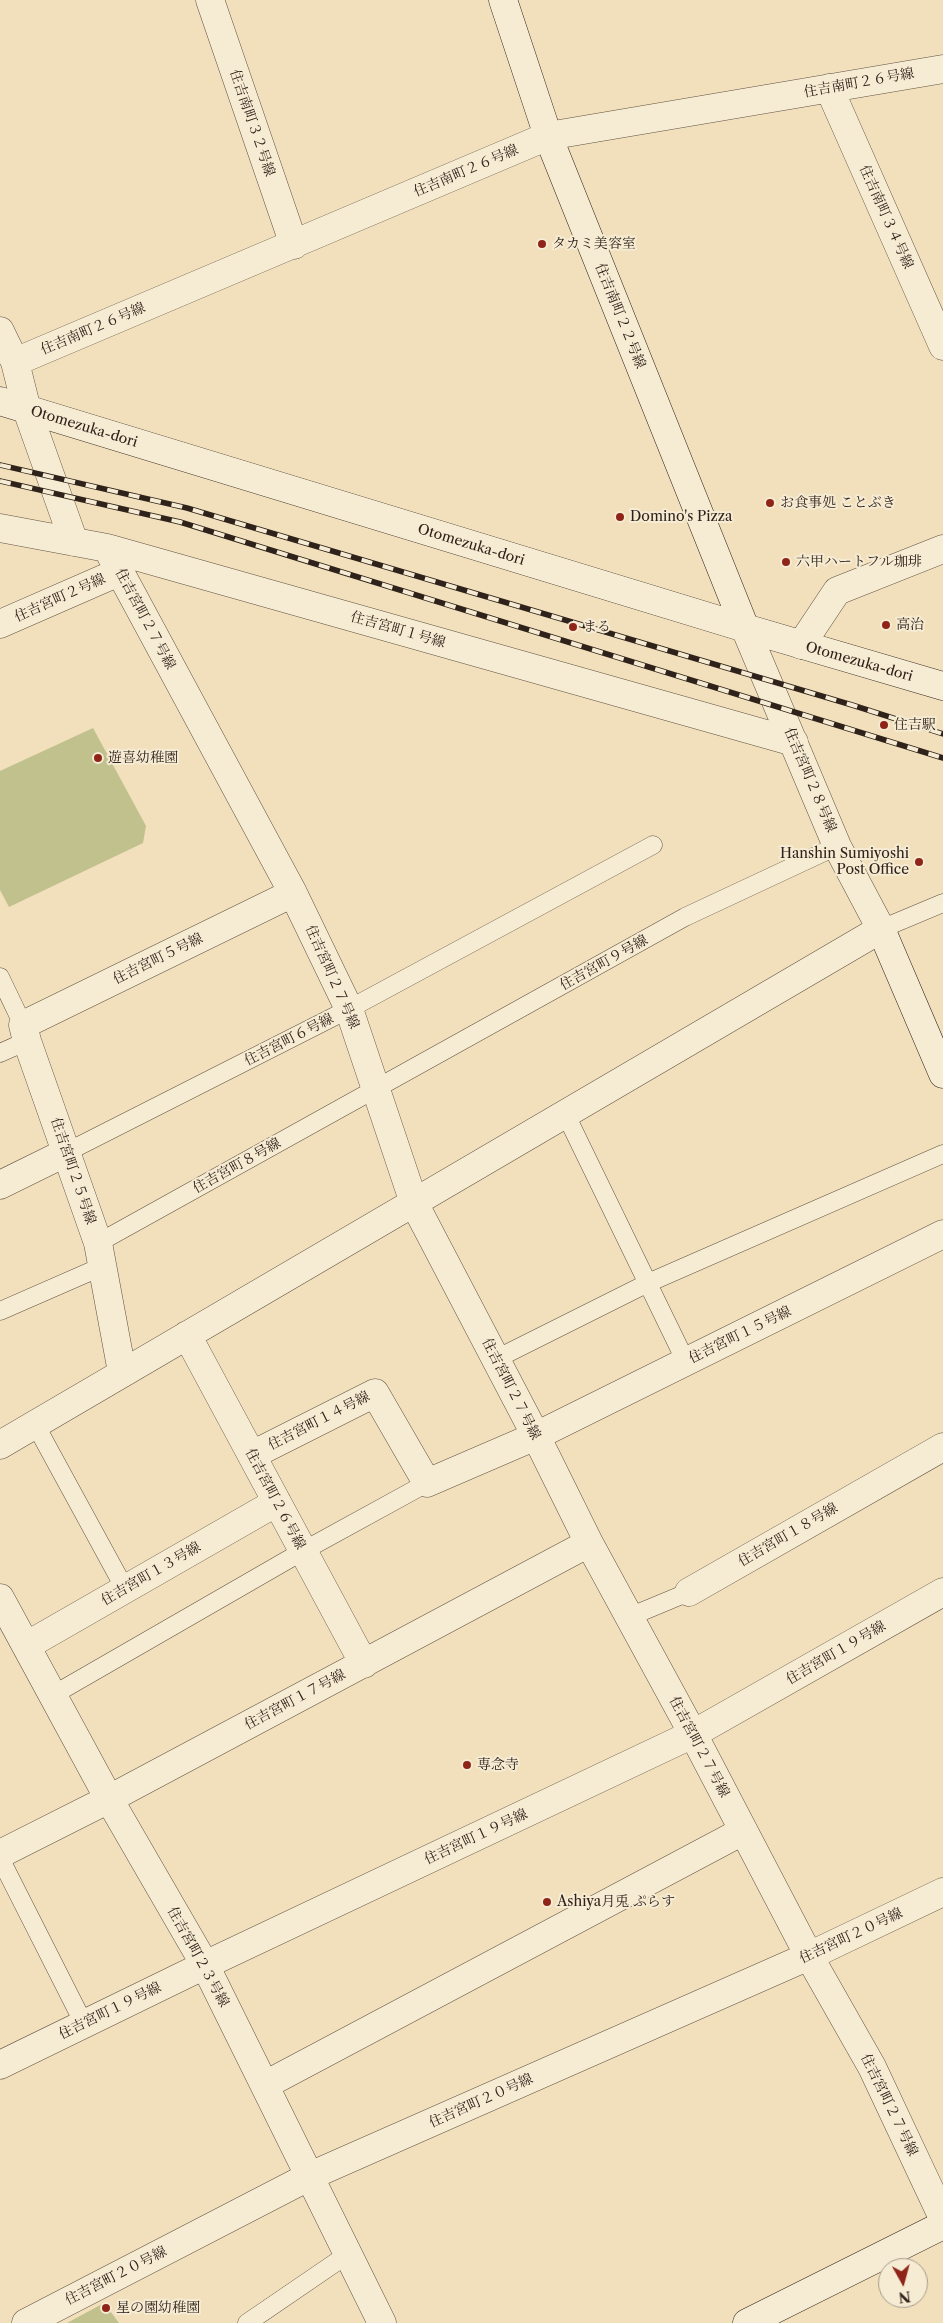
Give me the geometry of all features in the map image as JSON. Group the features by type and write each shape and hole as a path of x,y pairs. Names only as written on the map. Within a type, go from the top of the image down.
{"street":[{"name":"住吉南町３２号線","path":"210,0 294,245"},
{"name":"住吉南町２２号線","path":"503,0 548,136 745,628"},
{"name":"住吉南町２６号線","path":"15,362 548,136 943,69"},
{"name":"住吉南町３４号線","path":"829,88 943,346"},
{"path":"0,331 15,362 27,410 74,542"},
{"name":"Otomezuka-dori","path":"0,401 801,645 943,686"},
{"name":"住吉宮町１号線","path":"0,528 107,548 794,742"},
{"name":"住吉宮町２７号線","path":"107,548 293,893 349,1009 414,1203 536,1436 589,1543 693,1734 809,1956 872,2067 943,2218"},
{"path":"801,645 837,591 943,549"},
{"name":"住吉宮町２号線","path":"0,624 119,572"},
{"name":"住吉宮町２８号線","path":"745,628 838,846 938,1045 943,1074"},
{"name":"住吉宮町５号線","path":"25,1033 293,893"},
{"path":"0,1445 881,929"},
{"name":"住吉宮町２５号線","path":"25,1033 67,1152 100,1254 122,1372"},
{"name":"住吉宮町６号線","path":"0,1184 67,1152"},
{"name":"住吉宮町１５号線","path":"536,1436 943,1234"},
{"name":"住吉宮町２６号線","path":"187,1335 364,1664"},
{"name":"住吉宮町１４号線","path":"252,1455 375,1393 427,1483"},
{"path":"427,1483 536,1436"},
{"name":"住吉宮町１８号線","path":"689,1592 943,1447"},
{"name":"住吉宮町１３号線","path":"26,1646 276,1502"},
{"name":"住吉宮町１７号線","path":"0,1854 109,1799 589,1543"},
{"name":"住吉宮町１９号線","path":"0,2065 205,1965 693,1734 943,1592"},
{"name":"住吉宮町２３号線","path":"2,1607 26,1646 109,1799 205,1965 382,2323"},
{"path":"265,2086 743,1831"},
{"name":"住吉宮町２０号線","path":"26,2323 310,2176 809,1956 943,1892"},
{"path":"747,2323 943,2225"}],"lane":[{"name":"住吉宮町６号線","path":"67,1152 349,1009 653,846"},
{"name":"住吉宮町９号線","path":"376,1090 686,917 838,846"},
{"path":"881,929 943,903"},
{"name":"住吉宮町２５号線","path":"0,977 25,1033"},
{"path":"0,1053 25,1033"},
{"name":"住吉宮町８号線","path":"0,1311 100,1254 376,1090"},
{"path":"565,1113 686,1362"},
{"path":"496,1359 648,1283 943,1154"},
{"path":"34,1424 125,1589"},
{"path":"53,1695 303,1551 427,1483"},
{"name":"住吉宮町１８号線","path":"629,1616 689,1592"},
{"path":"0,1858 84,2024"},
{"path":"247,2323 348,2254"}],"green space":[{"path":"93,728 146,826 143,843 9,907 0,890 0,771"},
{"path":"104,2303 119,2323 67,2323"}],"railway":[{"path":"0,465 187,508 852,705 943,734"},
{"path":"0,481 180,522 943,758"}],"place":[{"name":"タカミ美容室","path":"542,244"},
{"name":"お食事処 ことぶき","path":"770,503"},
{"name":"Domino's Pizza","path":"620,517"},
{"name":"六甲ハートフル珈琲","path":"786,562"},
{"name":"高治","path":"886,625"},
{"name":"まる","path":"573,627"},
{"name":"住吉駅","path":"884,725"},
{"name":"遊喜幼稚園","path":"98,758"},
{"name":"Hanshin Sumiyoshi Post Office","path":"919,862"},
{"name":"専念寺","path":"467,1765"},
{"name":"Ashiya月兎 ぷらす","path":"547,1902"},
{"name":"星の園幼稚園","path":"106,2308"}]}
